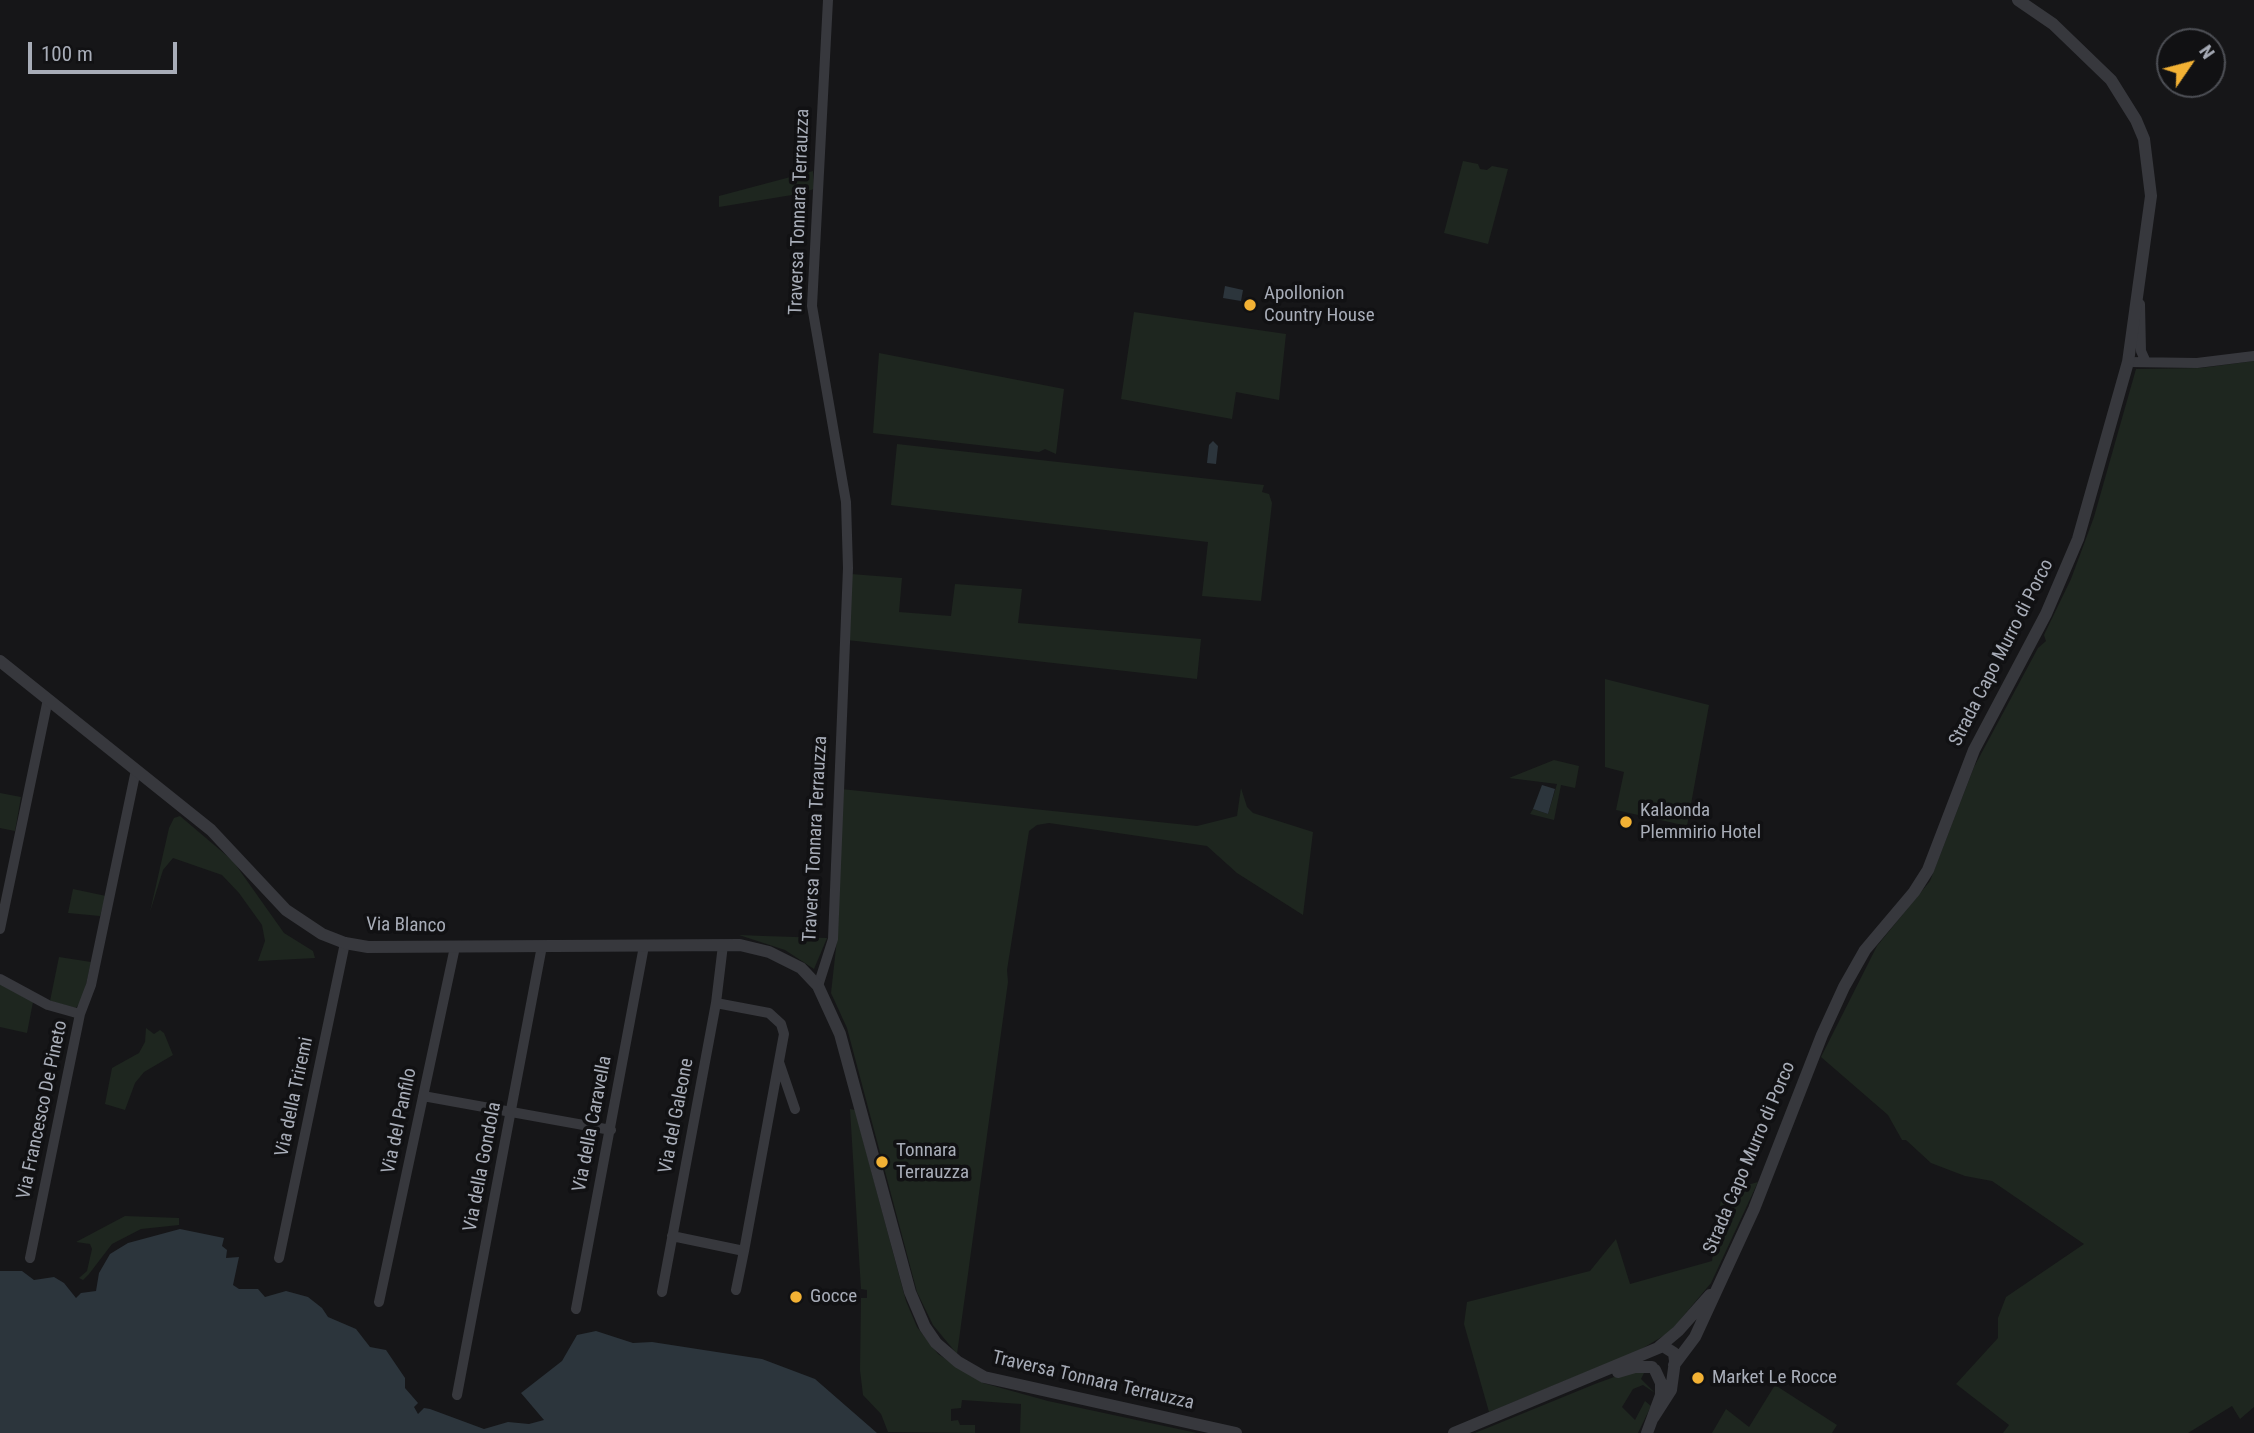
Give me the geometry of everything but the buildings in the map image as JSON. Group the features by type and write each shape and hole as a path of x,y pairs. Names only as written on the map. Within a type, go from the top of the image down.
{"street":[{"name":"Traversa Tonnara Terrauzza","path":"828,0 812,306 846,502 848,568 833,939 818,986 844,1047 910,1292 921,1319 936,1343 958,1362 984,1377 1236,1433"},
{"name":"Strada Capo Murro di Porco","path":"1718,1283 1754,1209 1822,1035 1844,987 1865,950 1914,892 1928,870 1974,750 2060,582 2096,482 2128,362 2151,195 2148,155 2136,120 2111,80 2053,24 2018,0"},
{"path":"2140,284 2141,351 2146,362"},
{"path":"2128,362 2216,362 2254,356"},
{"name":"Via Blanco","path":"0,661 229,847 286,910 322,934 345,943 368,947 740,944 769,952 801,968 818,986"},
{"path":"0,929 48,699"},
{"path":"80,1014 91,985 136,770"},
{"name":"Via della Triremi","path":"279,1258 345,943"},
{"name":"Via del Galeone","path":"662,1292 716,1003 723,945"},
{"name":"Via della Gondola","path":"457,1395 542,946"},
{"name":"Via della Caravella","path":"576,1309 645,946"},
{"name":"Via del Panfilo","path":"379,1303 455,947"},
{"name":"Via Francesco De Pineto","path":"0,979 48,1006 80,1014 30,1258"},
{"path":"716,1003 762,1011 775,1018 784,1034 736,1290"},
{"path":"779,1061 795,1109"},
{"path":"423,1096 611,1130"},
{"path":"672,1236 744,1251"},
{"path":"1647,1433 1662,1389 1650,1359 1656,1349 1686,1322 1718,1283"},
{"path":"1587,1378 1635,1367 1653,1368 1662,1372 1673,1367 1695,1337 1718,1283"},
{"path":"1454,1433 1656,1349 1667,1347 1674,1353 1671,1390 1653,1418"}],"shaded area":[{"path":"1463,161 1478,164 1480,169 1487,170 1492,166 1508,169 1488,244 1444,233"},
{"path":"813,171 814,189 719,207 719,196"},
{"path":"1225,286 1243,290 1241,301 1223,298"},
{"path":"1134,312 1286,334 1279,400 1236,392 1232,419 1121,399"},
{"path":"879,353 1064,389 1056,454 1045,449 1039,452 873,433"},
{"path":"2254,361 2254,1407 2240,1419 2232,1406 2188,1433 2003,1433 2009,1425 1956,1384 1998,1338 1998,1318 2006,1297 2084,1244 1992,1181 1965,1176 1931,1163 1906,1140 1902,1140 1888,1115 1821,1057 1877,946 1930,881 1974,767 2038,648 2046,641 2044,635 2071,579 2094,517 2136,369 2201,368"},
{"path":"1213,441 1218,446 1216,464 1207,463 1209,445"},
{"path":"897,444 1264,485 1262,492 1269,494 1272,503 1261,601 1202,596 1208,542 891,505"},
{"path":"851,574 902,578 899,612 951,616 955,584 1022,589 1018,623 1201,639 1197,679 847,640"},
{"path":"1605,679 1709,705 1687,826 1616,810 1624,772 1605,767"},
{"path":"1554,760 1579,766 1575,788 1561,785 1554,820 1530,814 1533,809 1548,814 1557,784 1509,778"},
{"path":"1542,785 1555,789 1548,814 1533,809"},
{"path":"1241,788 1247,807 1253,813 1313,832 1303,915 1237,873 1207,846 1049,823 1037,825 1029,831 1007,970 1008,982 957,1354 933,1325 917,1292 847,1028 831,993 838,930 841,789 1197,826 1237,816"},
{"path":"0,793 21,797 15,831 0,828"},
{"path":"180,816 233,861 284,933 313,951 315,958 258,961 265,941 262,925 239,893 222,875 173,858 163,870 150,912 169,828 174,818"},
{"path":"73,889 106,896 100,916 68,913"},
{"path":"739,935 827,938 814,969 785,950"},
{"path":"59,957 91,962 83,998 76,1008 50,1001"},
{"path":"0,984 33,1002 27,1033 0,1027"},
{"path":"146,1028 154,1034 160,1030 164,1033 173,1055 144,1072 135,1083 125,1110 105,1104 112,1068 139,1053 145,1042"},
{"path":"850,1109 855,1110 906,1301 917,1327 938,1354 983,1383 1048,1401 1197,1433 1020,1433 1021,1404 962,1400 961,1408 951,1409 951,1421 958,1420 960,1425 975,1425 975,1433 888,1432 881,1414 863,1395 860,1370 861,1298 867,1298 867,1290 861,1289"},
{"path":"1758,1182 1711,1283 1670,1332 1638,1351 1489,1412 1464,1324 1467,1302 1590,1271 1616,1239 1630,1284 1712,1261 1722,1192"},
{"path":"125,1216 179,1218 179,1225 141,1229 112,1244 89,1274 83,1280 79,1278 87,1271 92,1249 90,1244 76,1242"},
{"path":"180,1229 224,1238 222,1246 227,1250 226,1258 239,1257 233,1285 239,1289 258,1289 265,1297 286,1291 308,1297 322,1308 328,1317 356,1329 370,1347 386,1350 405,1378 405,1388 418,1403 414,1407 418,1414 424,1408 430,1409 484,1429 508,1422 529,1424 544,1420 521,1393 562,1361 577,1335 596,1331 633,1343 652,1342 762,1359 815,1379 877,1433 0,1433 0,1271 22,1271 34,1280 54,1277 64,1283 76,1298 81,1293 96,1291 99,1273 110,1254 128,1243"},
{"path":"1645,1371 1641,1379 1655,1393 1643,1385 1633,1389 1622,1407 1635,1420 1645,1401 1651,1406 1638,1433 1475,1433 1595,1384 1628,1372"},
{"path":"1775,1385 1837,1425 1832,1433 1712,1433 1726,1409 1749,1427"}],"place":[{"name":"Apollonion Country House","path":"1250,305"},
{"name":"Kalaonda Plemmirio Hotel","path":"1626,822"},
{"name":"Tonnara Terrauzza","path":"882,1162"},
{"name":"Gocce","path":"796,1297"},
{"name":"Market Le Rocce","path":"1698,1378"}]}
